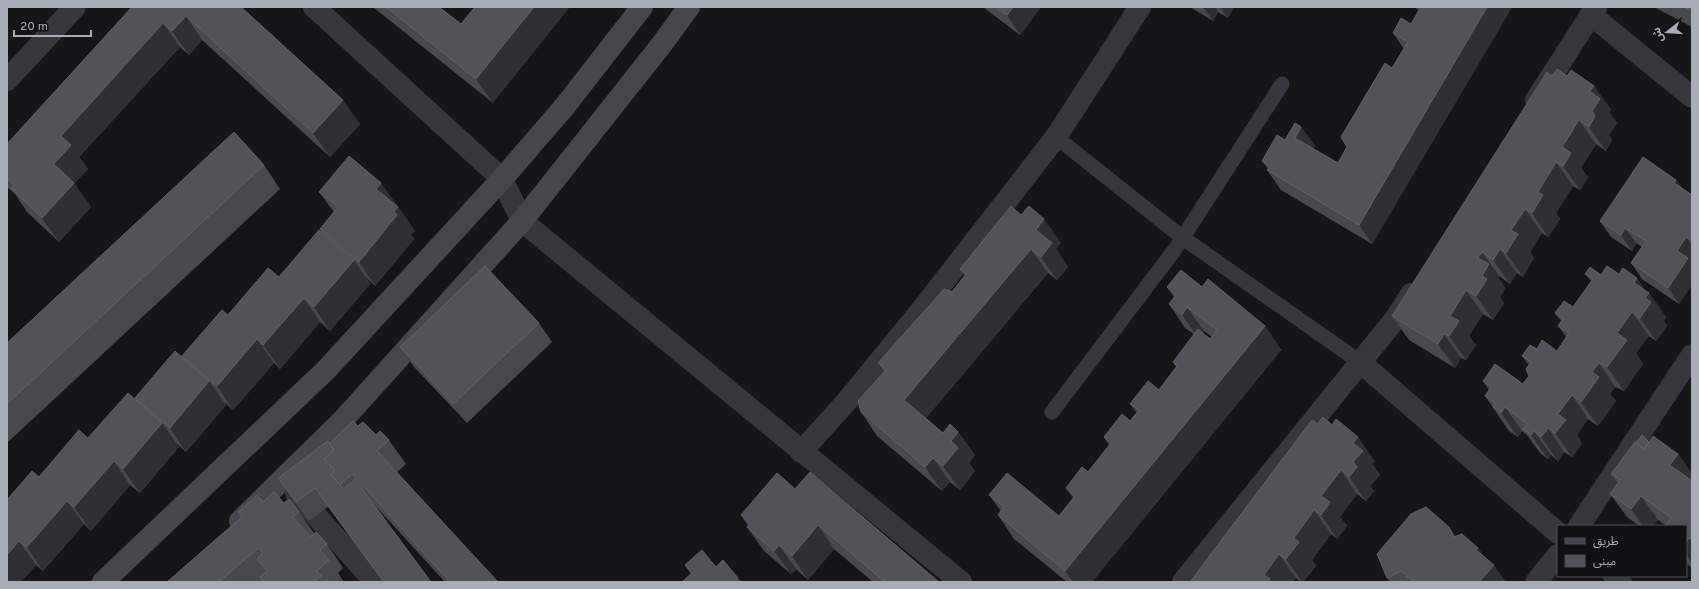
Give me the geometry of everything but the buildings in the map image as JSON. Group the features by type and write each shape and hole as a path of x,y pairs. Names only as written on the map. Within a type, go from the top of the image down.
{"main road":[{"path":"103,582 326,370 502,179 565,106 642,7"},
{"path":"228,533 342,421 522,221 662,44 689,7"}],"street":[{"path":"7,80 75,7"},
{"path":"314,7 502,179 522,221 801,452 961,582"},
{"path":"801,452 847,401 920,312 1056,137 1140,7"},
{"path":"1528,114 1594,11 1692,96"},
{"path":"1183,582 1396,318 1421,278"},
{"path":"1580,525 1692,355"},
{"path":"1360,362 1557,532"},
{"path":"283,479 375,582"},
{"path":"1536,582 1557,556"}],"lane":[{"path":"1052,412 1183,238 1282,84"},
{"path":"1056,137 1183,238 1360,362"}]}
